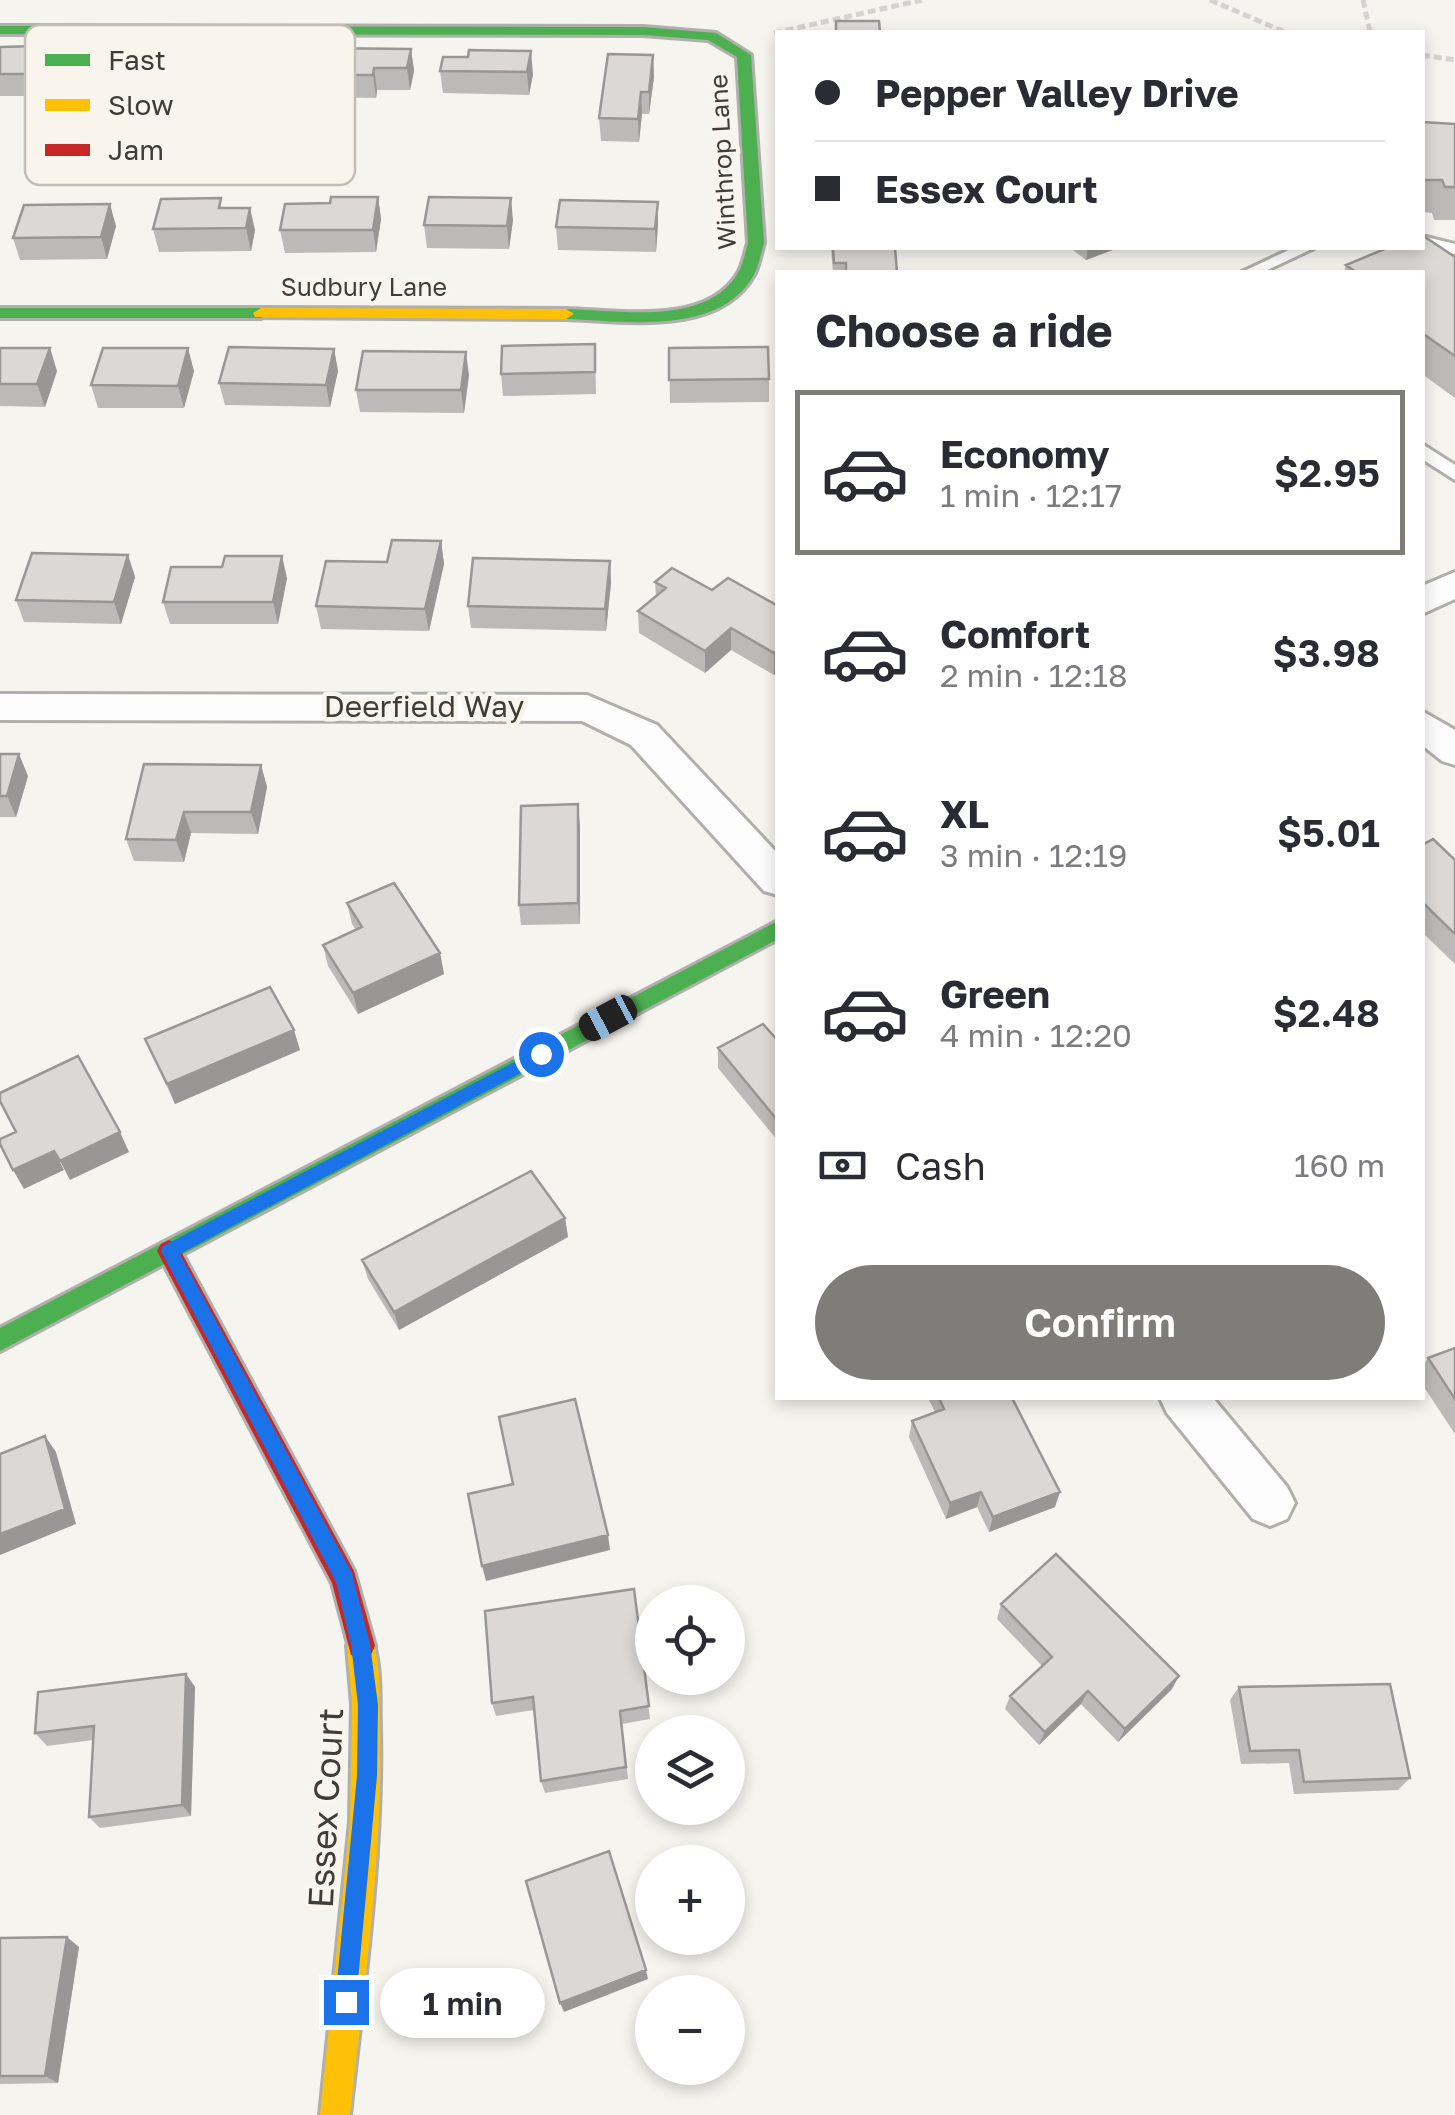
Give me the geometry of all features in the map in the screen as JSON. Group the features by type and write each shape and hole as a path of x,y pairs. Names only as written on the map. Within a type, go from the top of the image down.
{"street":[{"name":"Winthrop Lane","path":"0,30 25,30"},
{"name":"Winthrop Lane","path":"355,31 643,31 692,34 729,43 744,55 748,74 756,243 754,268 745,285 726,302"},
{"name":"Sudbury Lane","path":"0,313 670,314 726,302"},
{"path":"1425,600 1455,584"},
{"name":"Deerfield Way","path":"0,707 588,708 644,735 775,877"},
{"path":"1425,726 1455,751"},
{"path":"0,1340 775,931"},
{"name":"Essex Court","path":"170,1251 345,1580 360,1644 368,1705 367,1776 335,2115"},
{"path":"1186,1400 1270,1503"}],"lane":[{"path":"1425,241 1455,248"},
{"path":"1255,270 1301,250"},
{"path":"1425,452 1455,474"}],"path":[{"path":"787,30 922,0"},
{"path":"1210,0 1280,30"},
{"path":"1363,0 1370,30"},
{"path":"729,43 775,33"},
{"path":"1425,55 1455,60"}],"building":[{"path":"836,21 879,21 880,30 836,30"},
{"path":"25,46 25,74 0,74 0,47"},
{"path":"355,48 411,49 407,68 374,68 373,75 355,75"},
{"path":"469,50 531,51 527,72 440,71 443,57 468,57"},
{"path":"608,54 653,55 649,92 641,92 638,119 599,118"},
{"path":"1425,122 1455,124 1455,187 1445,187 1442,180 1425,180"},
{"path":"331,197 378,197 373,230 280,230 285,204 330,203"},
{"path":"429,197 511,198 507,226 424,225"},
{"path":"221,198 219,208 250,208 246,228 153,229 161,199"},
{"path":"560,200 658,202 655,229 556,227"},
{"path":"110,204 101,237 13,238 24,205"},
{"path":"1425,237 1455,257 1455,356 1425,335 1425,270 1353,270 1346,265 1382,250 1425,250"},
{"path":"833,250 895,250 897,270 846,270 846,263 834,263"},
{"path":"595,344 595,372 501,374 502,346"},
{"path":"229,347 334,349 326,385 219,383"},
{"path":"768,347 769,379 669,380 669,348"},
{"path":"0,348 50,348 37,384 0,384"},
{"path":"103,348 188,348 178,386 91,385"},
{"path":"363,351 466,352 461,390 356,390"},
{"path":"392,540 441,541 425,609 316,606 326,561 387,562"},
{"path":"32,553 128,555 114,602 16,600"},
{"path":"225,556 282,556 273,602 163,602 171,567 222,567"},
{"path":"473,558 610,561 605,609 468,606"},
{"path":"672,568 712,590 728,578 775,604 775,652 731,628 705,651 638,611 666,588 655,582"},
{"path":"0,754 19,754 7,796 0,796"},
{"path":"144,764 261,765 251,812 184,812 176,840 126,839"},
{"path":"578,804 578,903 519,905 521,806"},
{"path":"1433,839 1455,860 1455,934 1425,905 1425,843"},
{"path":"394,883 440,953 353,993 323,945 362,927 347,903"},
{"path":"270,987 294,1030 167,1084 145,1039"},
{"path":"763,1024 775,1038 775,1117 718,1048"},
{"path":"78,1056 120,1132 60,1161 54,1151 13,1170 0,1139 16,1132 0,1101 0,1093"},
{"path":"531,1171 565,1218 394,1312 362,1260"},
{"path":"1455,1348 1455,1399 1428,1358"},
{"path":"575,1399 608,1535 482,1566 468,1494 513,1484 499,1417"},
{"path":"940,1400 1013,1400 1060,1492 993,1517 981,1492 950,1503 912,1421 944,1409"},
{"path":"45,1436 65,1509 0,1534 0,1454"},
{"path":"1056,1554 1179,1676 1125,1729 1088,1691 1045,1732 1010,1696 1052,1657 1001,1604"},
{"path":"634,1589 635,1695 648,1695 649,1706 620,1711 626,1767 541,1781 533,1697 492,1703 485,1611"},
{"path":"186,1674 182,1805 89,1817 94,1726 35,1733 38,1692"},
{"path":"1390,1684 1410,1778 1304,1782 1299,1750 1250,1751 1239,1687"},
{"path":"609,1851 635,1935 635,1955 641,1955 646,1970 560,2003 526,1881"},
{"path":"67,1937 45,2076 0,2076 0,1938"}],"traffic: fast":[{"path":"0,30 25,30"},
{"path":"355,31 643,31 711,36 744,55 756,243 747,272 731,293 709,306 682,313 566,314"},
{"path":"0,313 261,313"},
{"path":"0,1340 775,931"}],"traffic: slow":[{"path":"261,313 566,314"},
{"path":"335,2115 365,1822 366,1704 361,1646"}],"traffic: jam":[{"path":"169,1251 345,1580 361,1646"}],"route":[{"path":"346,2002 367,1776 368,1705 360,1644 345,1580 170,1251 541,1054"}]}
